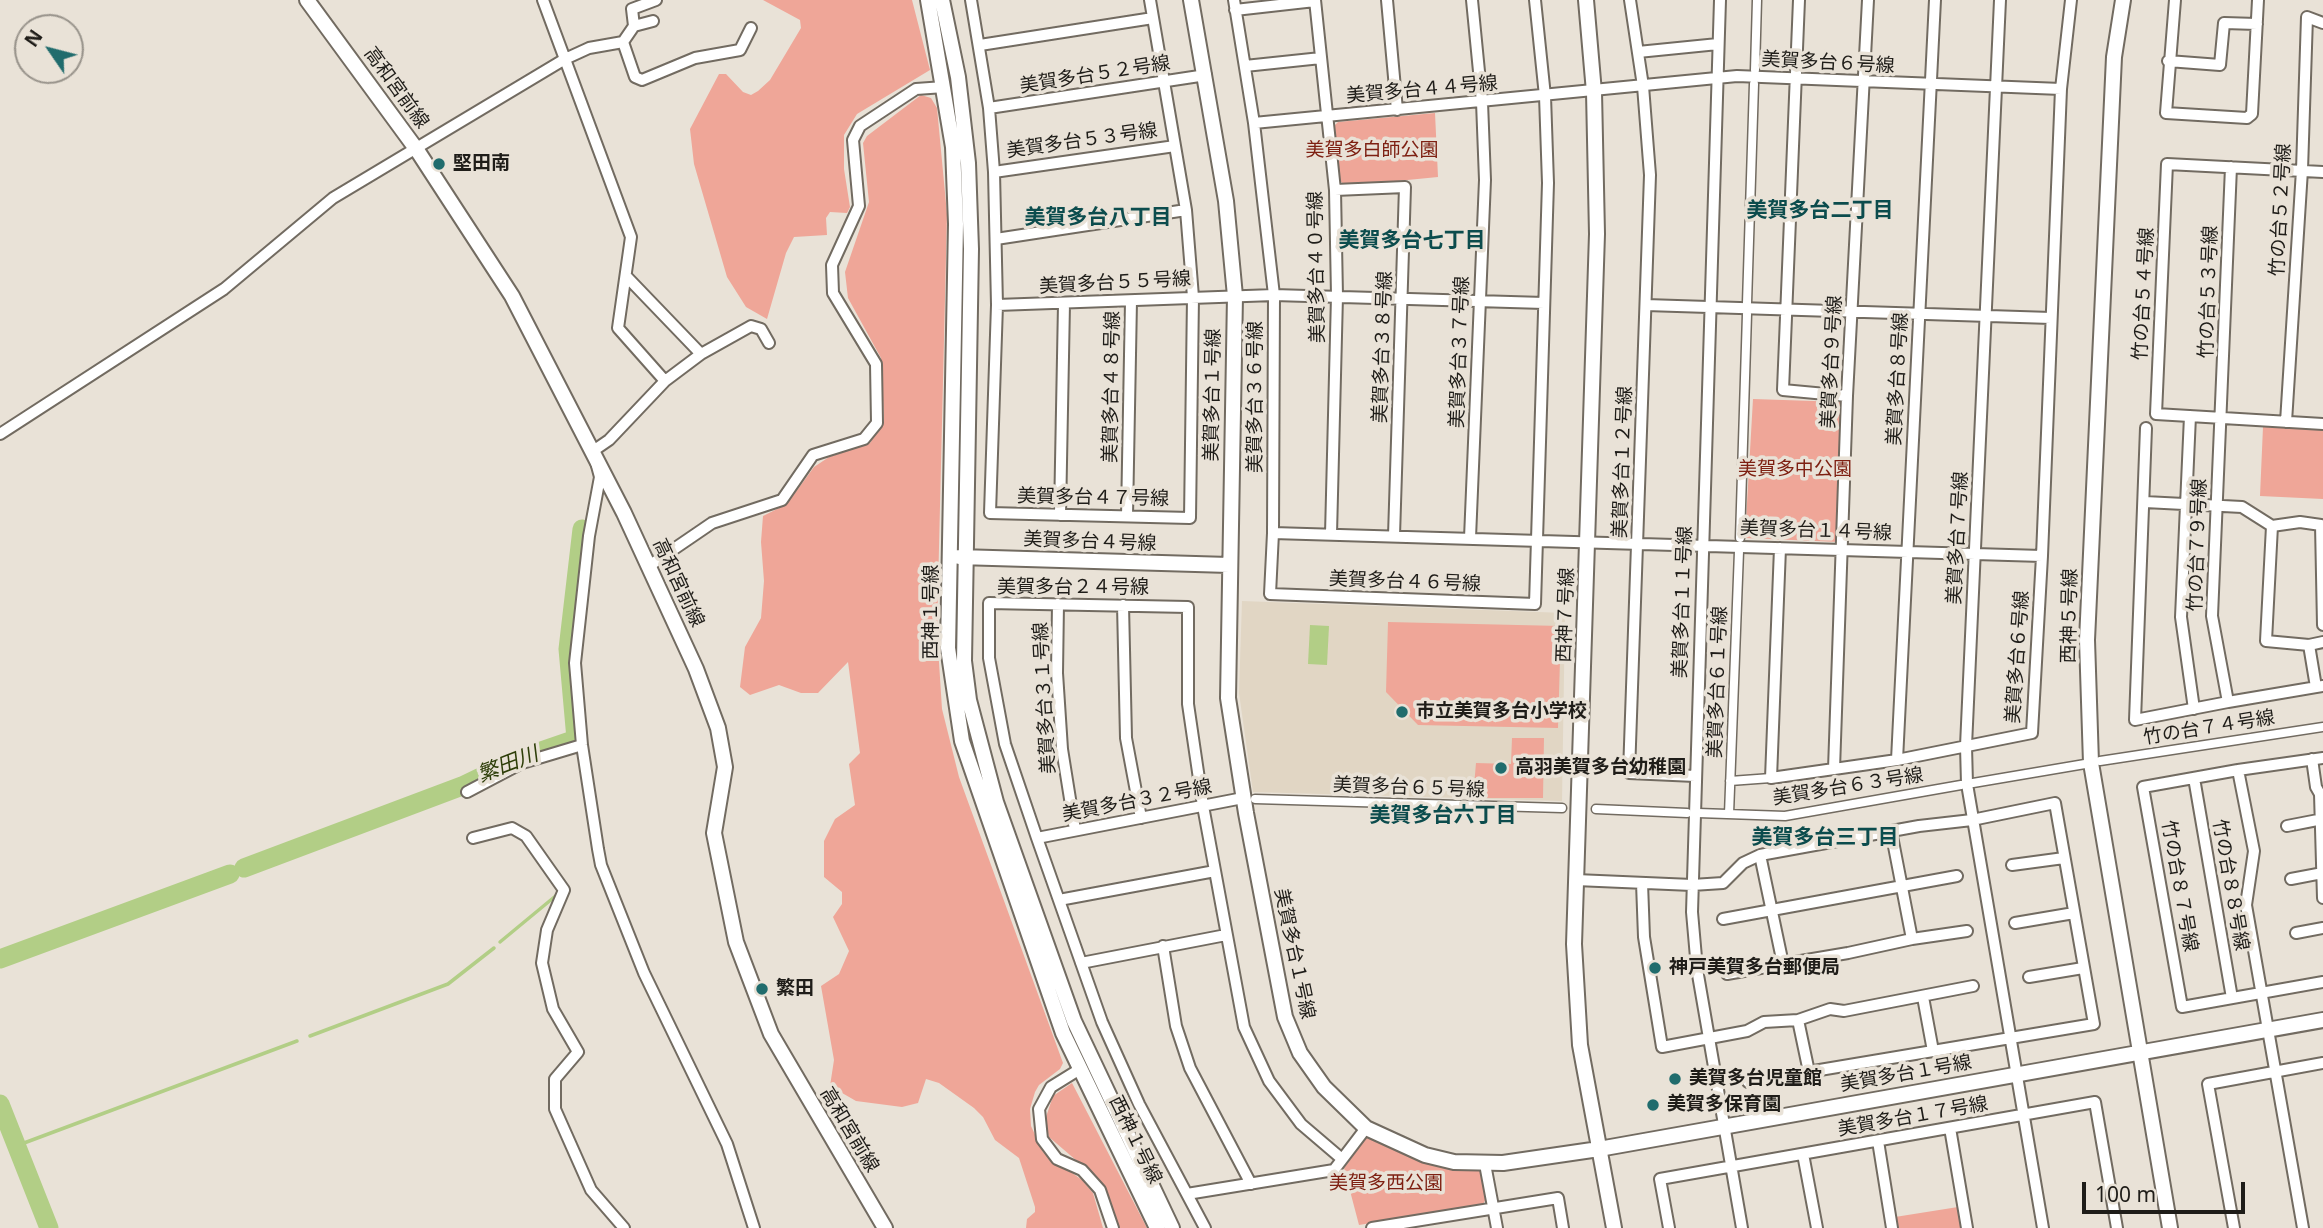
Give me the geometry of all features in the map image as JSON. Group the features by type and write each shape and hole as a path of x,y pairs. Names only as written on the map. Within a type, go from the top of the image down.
{"street":[{"name":"高和宮前線","path":"307,0 416,148 530,326 649,566 696,669 718,728 724,768 714,833 736,942 771,1034 885,1228"},
{"path":"543,0 631,237 618,328 665,381"},
{"path":"634,26 632,9 656,0"},
{"name":"西神１号線","path":"928,0 953,147 956,224 948,648 962,741 1063,1033 1157,1228"},
{"name":"西神１号線","path":"942,0 958,77 968,163 971,263 964,661 977,739 996,802 1074,1021 1172,1228"},
{"name":"美賀多台４７号線","path":"971,0 989,108 994,172 997,305 990,513 1190,518 1193,297 1186,210 1150,0"},
{"name":"美賀多台１号線","path":"1191,0 1226,201 1235,296 1228,698 1249,798 1285,1017 1300,1053 1324,1087 1366,1128 1425,1155 1485,1164 1600,1149 2323,1020"},
{"path":"1235,5 1315,0"},
{"name":"美賀多台４０号線","path":"1315,0 1335,190 1338,296 1331,534"},
{"path":"1387,0 1397,110"},
{"name":"美賀多台３７号線","path":"1470,538 1485,180 1482,102 1472,0"},
{"path":"1535,0 1545,96 1548,183 1537,540"},
{"name":"西神７号線","path":"1586,0 1594,92 1597,234 1574,944 1580,1045 1614,1228"},
{"name":"美賀多台１２号線","path":"1630,0 1643,86 1650,175 1629,773 1695,776"},
{"name":"美賀多台１１号線","path":"1720,0 1692,885 1697,969 1742,1228"},
{"path":"1755,71 1757,0"},
{"path":"1799,0 1783,390 1847,396"},
{"name":"美賀多台９号線","path":"1834,769 1844,550 1847,396 1868,0"},
{"name":"美賀多台８号線","path":"1897,760 1935,0"},
{"name":"美賀多台７号線","path":"2000,0 1965,746 1972,820 2043,1228"},
{"name":"美賀多台６号線","path":"1771,778 1897,760 2032,733 2061,89 2071,0"},
{"name":"西神５号線","path":"2123,0 2114,57 2087,640 2091,763 2170,1228"},
{"path":"2175,0 2168,61 2166,113 2247,118 2252,114 2258,0"},
{"name":"美賀多台３６号線","path":"1235,5 1254,123 1274,295 1273,533"},
{"name":"竹の台５２号線","path":"2286,422 2302,170 2307,17 2323,23"},
{"path":"980,45 1153,18"},
{"path":"0,434 224,289 333,198 565,59 589,48 623,42 634,26 653,21"},
{"path":"2168,61 2220,65 2224,23 2257,24"},
{"path":"623,42 635,77 642,80 695,58 740,50 746,44 751,28"},
{"path":"1638,52 1718,44"},
{"path":"1245,66 1321,58"},
{"name":"美賀多台５２号線","path":"989,108 1206,75"},
{"name":"美賀多台６号線","path":"1594,92 1717,79 1796,79 2061,89"},
{"path":"1747,303 1754,84"},
{"path":"649,566 712,523 782,500 814,455 864,439 877,423 876,364 833,293 832,265 859,206 853,140 860,126 916,89 944,87"},
{"name":"美賀多台４４号線","path":"1254,123 1594,92"},
{"name":"美賀多台５３号線","path":"994,172 1175,146"},
{"name":"竹の台５４号線","path":"2323,172 2167,164 2156,414 2323,424"},
{"name":"竹の台５３号線","path":"2222,418 2231,167"},
{"name":"美賀多台３８号線","path":"1335,190 1405,187 1394,536"},
{"path":"996,239 1186,210"},
{"path":"626,276 701,354"},
{"name":"美賀多台５５号線","path":"997,305 1274,295 1544,303"},
{"name":"美賀多台４８号線","path":"1127,516 1131,301"},
{"path":"1060,515 1064,304"},
{"path":"1646,305 2050,318"},
{"path":"1740,538 1747,314"},
{"path":"754,1228 727,1144 644,973 601,865 582,745 575,663 592,514 600,477 593,450 609,440 665,381 701,354 751,326 761,329 769,344"},
{"path":"2190,416 2181,617 2193,709"},
{"name":"竹の台７９号線","path":"2222,418 2212,616 2228,702"},
{"path":"2146,428 2136,720 2320,687 2309,645"},
{"path":"2144,502 2242,507 2272,526 2300,522 2321,525 2323,625"},
{"path":"2272,526 2266,640 2309,645 2323,642"},
{"path":"1273,533 1588,542"},
{"name":"美賀多台４６号線","path":"1273,533 1270,594 1535,604 1537,540"},
{"name":"美賀多台１４号線","path":"1588,542 2042,556"},
{"path":"1730,781 1771,778 1780,548"},
{"name":"美賀多台６１号線","path":"1729,814 1740,551"},
{"name":"美賀多台４号線","path":"950,556 1229,565"},
{"name":"美賀多台２４号線","path":"1205,1228 1139,1104 1102,1022 1037,838 1005,744 989,658 989,603 1188,607 1188,704 1203,806 1244,1027 1269,1081 1301,1124 1342,1159"},
{"name":"美賀多台３１号線","path":"1058,604 1057,673 1062,749 1075,830"},
{"path":"1123,605 1126,738 1141,818"},
{"name":"竹の台７４号線","path":"2100,761 2323,727"},
{"path":"467,792 522,763 582,745"},
{"path":"2318,759 2316,787 2320,794 2323,898"},
{"name":"竹の台８７号線","path":"2318,759 2143,787 2182,1007 2323,982"},
{"path":"1973,783 2085,764"},
{"path":"2238,770 2254,851 2246,905 2303,1228"},
{"name":"竹の台８８号線","path":"2194,778 2232,998"},
{"name":"美賀多台６３号線","path":"1699,813 1785,816 1961,785"},
{"name":"美賀多台３２号線","path":"1037,838 1249,798"},
{"name":"美賀多台６５号線","path":"1249,798 1562,808"},
{"path":"1576,880 1692,885 1723,883 1743,863 1760,855 1891,831 1972,820 2055,803 2094,1024 1748,1082"},
{"path":"1596,809 1687,813"},
{"path":"2287,825 2321,820"},
{"path":"473,838 512,828 526,836 564,890 547,930 542,963 553,1009 578,1052 555,1079 555,1109 591,1191 624,1228"},
{"path":"1891,831 1912,939"},
{"path":"1760,855 1783,964"},
{"path":"2012,865 2064,858"},
{"path":"1059,900 1215,871"},
{"path":"2291,879 2321,873"},
{"path":"1723,919 1957,876"},
{"path":"1642,883 1644,937 1662,1047 1709,1040 1747,1031 1764,1023 1798,1020 1830,1009 1844,1011 1890,1000 1923,998 1973,986"},
{"path":"2015,923 2074,913"},
{"path":"2296,933 2323,928"},
{"path":"1727,974 1967,931"},
{"path":"1081,963 1226,935"},
{"path":"1163,946 1176,1026 1189,1068 1251,1184"},
{"path":"2029,977 2082,968"},
{"path":"1923,998 1933,1051"},
{"path":"1798,1020 1809,1072"},
{"path":"2234,1228 2208,1084 2323,1063"},
{"path":"1080,1069 1051,1087 1039,1109 1042,1139 1057,1159 1082,1170 1100,1190 1113,1228"},
{"name":"美賀多台１７号線","path":"1669,1228 1660,1179 2095,1102 2117,1228"},
{"path":"1187,1194 1334,1170 1366,1128"},
{"path":"1950,1128 1967,1228"},
{"path":"1878,1141 1892,1228"},
{"path":"1803,1154 1817,1228"},
{"path":"1485,1164 1497,1228"},
{"path":"1373,1228 1430,1223 1493,1207 1558,1198 1563,1228"}],"shaded area":[{"name":"市立美賀多台小学校","path":"1242,601 1565,613 1562,801 1253,792 1239,693"},
{"path":"1310,625 1329,626 1327,665 1308,664"}],"green space":[{"path":"763,0 912,0 930,70 857,114 844,135 844,169 850,207 847,213 830,212 826,218 827,235 794,237 786,253 767,319 746,307 727,277 694,164 690,129 719,74 726,74 743,92 751,95 770,80 801,28 800,20"},
{"path":"921,95 931,98 937,108 947,214 937,631 942,709 959,777 1063,1063 1035,1092 1030,1109 1031,1126 1043,1152 1082,1180 1093,1193 1103,1228 1026,1228 1027,1219 1035,1212 1035,1207 1019,1158 995,1140 983,1117 974,1108 939,1083 926,1079 918,1103 902,1107 856,1101 830,1086 834,1060 821,986 839,974 849,951 833,917 842,904 842,892 824,877 824,841 835,819 855,805 849,764 860,753 848,662 818,693 801,693 779,685 750,695 740,687 745,647 761,618 764,581 761,542 763,516 787,504 814,467 829,457 870,443 884,421 881,358 848,298 845,272 869,202 863,143 867,136"},
{"name":"美賀多白師公園","path":"1435,113 1438,177 1346,186 1340,181 1334,126 1338,122"},
{"name":"美賀多中公園","path":"1753,399 1844,402 1839,542 1745,538"},
{"path":"2263,427 2323,429 2323,499 2260,496"},
{"path":"1388,622 1561,626 1558,728 1418,725 1386,692"},
{"path":"1512,738 1544,738 1543,798 1473,798 1476,763 1511,764"},
{"path":"1072,1083 1147,1228 1116,1228 1098,1179 1049,1137 1045,1120 1053,1096"},
{"name":"美賀多西公園","path":"1367,1137 1425,1161 1481,1170 1486,1199 1483,1204 1359,1225 1344,1168"},
{"path":"1958,1207 1962,1228 1897,1228 1895,1217"}],"waterway":[{"name":"繁田川","path":"244,868 462,786 518,759 576,739 568,649 582,529"},
{"name":"繁田川","path":"0,959 230,874"},
{"path":"500,942 558,894"},
{"path":"310,1036 448,984 494,948"},
{"path":"16,1146 297,1041"},
{"name":"繁田川","path":"0,1104 49,1228"}],"place":[{"name":"堅田南","path":"439,164"},
{"name":"市立美賀多台小学校","path":"1402,712"},
{"name":"高羽美賀多台幼稚園","path":"1501,768"},
{"name":"神戸美賀多台郵便局","path":"1655,968"},
{"name":"繁田","path":"762,989"},
{"name":"美賀多台児童館","path":"1675,1079"},
{"name":"美賀多保育園","path":"1653,1105"}],"district":[{"name":"美賀多台二丁目","path":"1820,211"},
{"name":"美賀多台八丁目","path":"1098,218"},
{"name":"美賀多台七丁目","path":"1412,241"},
{"name":"美賀多台六丁目","path":"1443,816"},
{"name":"美賀多台三丁目","path":"1825,838"}]}
